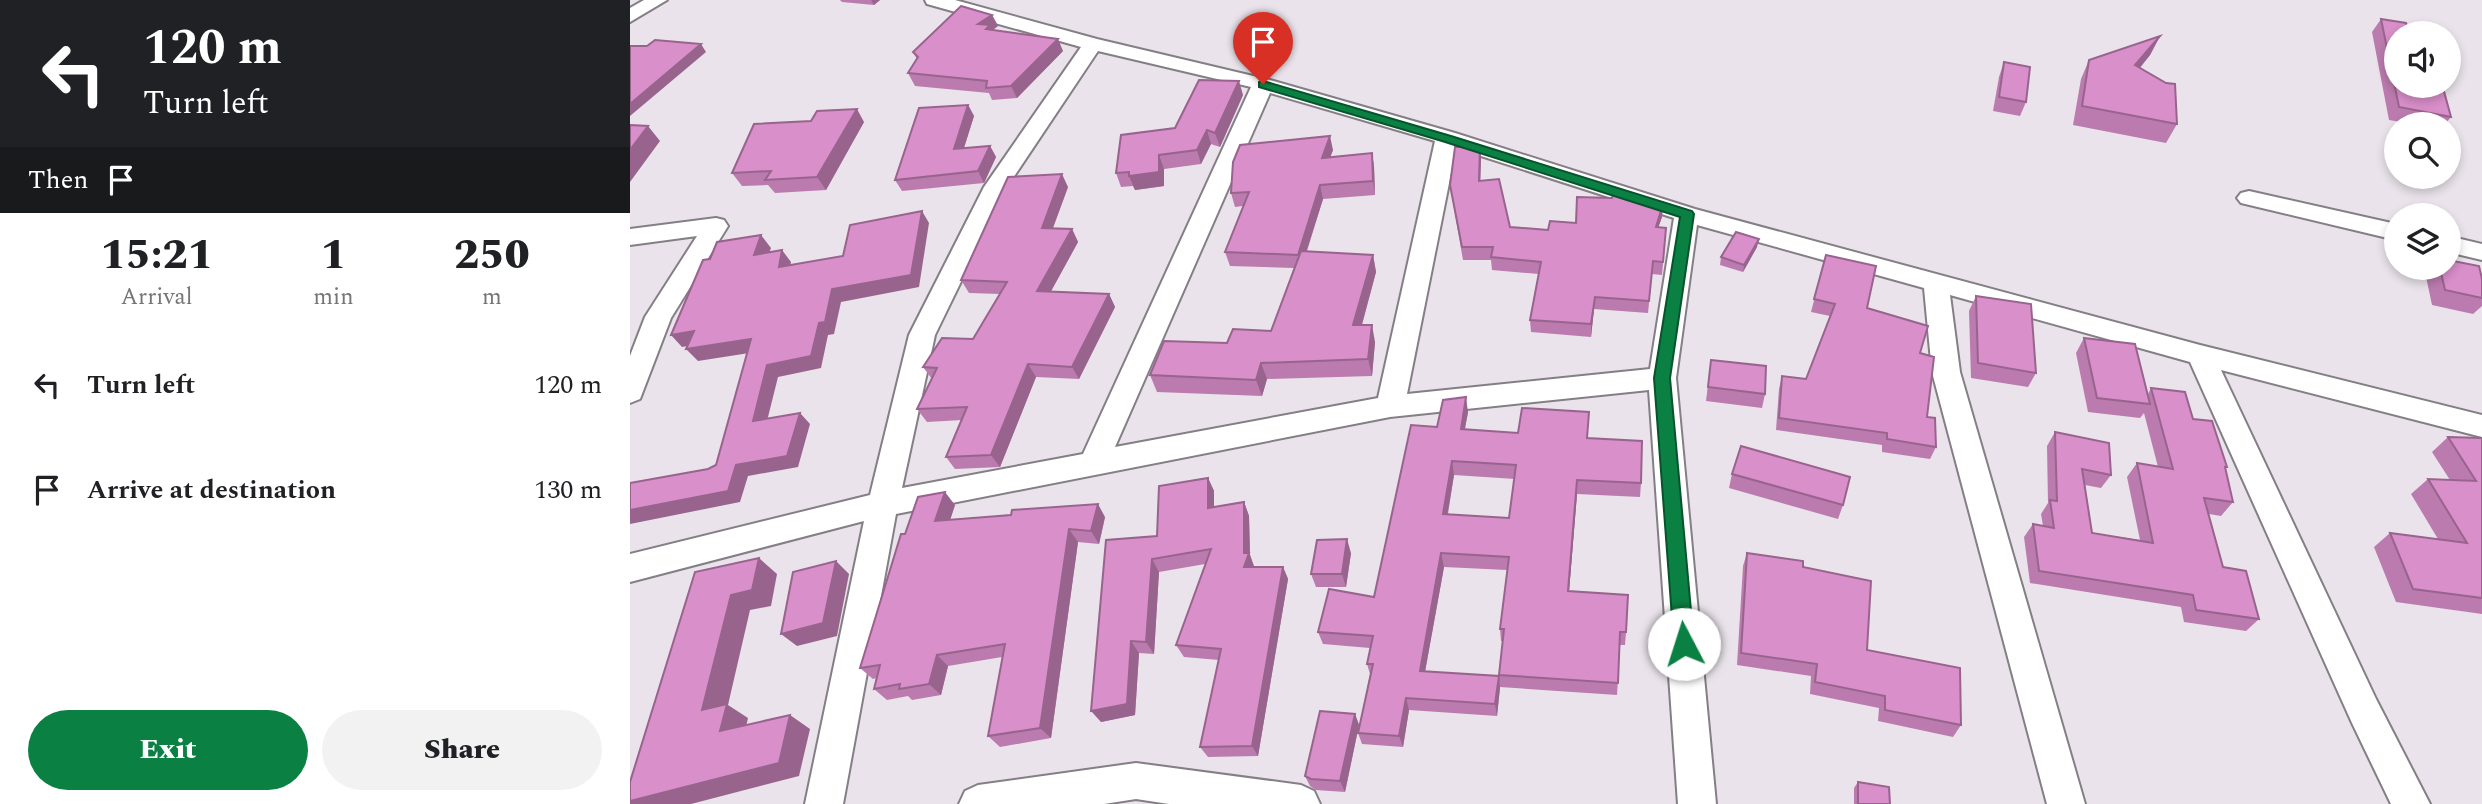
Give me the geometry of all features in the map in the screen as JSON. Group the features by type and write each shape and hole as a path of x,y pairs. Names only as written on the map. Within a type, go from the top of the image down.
{"street":[{"path":"630,16 658,0"},
{"path":"934,0 1093,44 1263,84 1447,138 1687,214 2200,355 2482,426"},
{"path":"824,804 883,504 922,335 996,187 1093,44"},
{"path":"1094,461 1263,84"},
{"path":"1390,406 1447,138"},
{"path":"2249,198 2384,229"},
{"path":"1687,214 1662,378 1697,804"},
{"path":"630,237 716,226 658,317 630,392"},
{"path":"2461,247 2482,252"},
{"path":"1936,282 1946,372 2066,804"},
{"path":"2200,355 2358,699 2411,804"},
{"path":"630,568 883,504 1094,461 1390,406 1662,378"},
{"path":"978,804 1136,780 1301,804"}],"building":[{"path":"961,6 992,15 978,24 990,25 986,29 1058,39 1011,86 986,88 987,81 908,73 918,57 913,52"},
{"path":"2160,36 2135,65 2166,83 2175,84 2177,124 2082,106 2089,60"},
{"path":"655,40 701,44 630,104 630,46 647,46"},
{"path":"2004,62 2030,67 2026,102 1999,97"},
{"path":"1199,80 1239,81 1215,133 1207,130 1197,150 1159,155 1159,172 1129,176 1129,172 1116,173 1121,135 1175,128"},
{"path":"2397,98 2446,98 2450,112 2425,112 2399,107"},
{"path":"968,105 954,149 990,146 978,171 895,180 919,108"},
{"path":"857,109 817,177 765,180 771,171 732,173 754,124 811,121 817,111"},
{"path":"630,125 648,126 630,150"},
{"path":"1330,136 1322,158 1372,153 1373,181 1320,185 1298,255 1225,252 1249,192 1231,193 1233,162 1240,145"},
{"path":"1455,147 1480,147 1479,181 1499,179 1510,227 1548,230 1550,221 1576,223 1577,197 1612,198 1615,189 1663,204 1656,227 1666,228 1663,262 1653,261 1649,301 1595,297 1591,324 1530,320 1541,262 1491,257 1493,247 1462,247 1450,185"},
{"path":"1062,174 1042,228 1072,229 1037,291 1109,294 1072,367 1028,364 991,455 946,457 967,407 917,409 937,368 923,367 942,338 973,339 1007,282 961,280 1008,177"},
{"path":"922,211 911,275 832,289 825,322 819,323 811,356 767,365 753,421 800,413 787,456 736,465 728,491 630,510 630,483 708,469 716,465 751,339 686,349 694,331 671,335 703,260 710,259 717,242 761,235 754,255 782,250 779,267 843,256 850,225"},
{"path":"1736,232 1759,239 1744,265 1721,257"},
{"path":"1301,251 1373,255 1353,325 1372,325 1368,359 1261,363 1256,380 1150,375 1164,341 1227,343 1233,329 1271,331"},
{"path":"1826,255 1876,266 1867,308 1928,326 1920,353 1934,357 1927,417 1935,418 1936,447 1887,439 1887,433 1779,418 1782,376 1806,379 1835,304 1814,299"},
{"path":"2461,263 2479,266 2482,298 2445,290 2443,280 2461,280"},
{"path":"1976,296 2031,304 2036,373 1978,363"},
{"path":"2084,338 2135,344 2150,404 2097,398"},
{"path":"1711,360 1766,366 1765,394 1708,387"},
{"path":"2151,388 2185,392 2193,419 2212,421 2227,467 2233,502 2204,498 2223,567 2246,571 2259,619 2196,610 2193,595 2039,571 2033,524 2054,528 2050,500 2057,501 2055,432 2109,443 2111,475 2082,469 2092,533 2153,543 2137,463 2173,469"},
{"path":"1466,397 1461,429 1518,433 1522,408 1589,412 1587,438 1642,441 1641,483 1577,480 1568,591 1628,595 1626,632 1620,632 1618,683 1499,675 1504,629 1500,629 1509,557 1441,553 1420,671 1499,676 1495,704 1406,698 1399,736 1358,733 1373,664 1367,664 1373,636 1318,632 1329,589 1374,597 1411,425 1437,427 1443,400","holes":["1452,461 1516,465 1509,518 1443,514"]},
{"path":"2448,437 2482,438 2482,598 2413,589 2390,533 2467,543 2428,479 2476,481"},
{"path":"1741,446 1850,477 1843,505 1732,474"},
{"path":"1208,478 1208,508 1244,502 1244,553 1249,553 1244,567 1283,567 1252,746 1200,747 1221,649 1176,645 1211,549 1152,559 1146,642 1131,641 1127,704 1091,711 1106,540 1157,536 1159,486"},
{"path":"945,492 935,521 1011,515 1012,510 1098,504 1091,531 1069,529 1040,728 988,736 1005,644 937,655 929,684 899,689 900,684 874,689 880,665 860,668 901,534 905,534 918,497"},
{"path":"1347,539 1342,574 1311,574 1317,540"},
{"path":"1747,553 1803,561 1803,567 1871,581 1867,650 1960,668 1961,725 1885,710 1885,696 1815,682 1817,664 1741,653"},
{"path":"759,558 752,590 731,595 702,710 727,704 720,731 790,715 779,763 630,801 630,782 695,572"},
{"path":"836,561 823,623 781,634 793,572"},
{"path":"1320,711 1355,714 1340,781 1311,779 1305,776"},
{"path":"1858,782 1889,787 1890,804 1858,804"}],"route":[{"path":"1263,84 1447,138 1687,214 1662,378 1684,644"}]}
